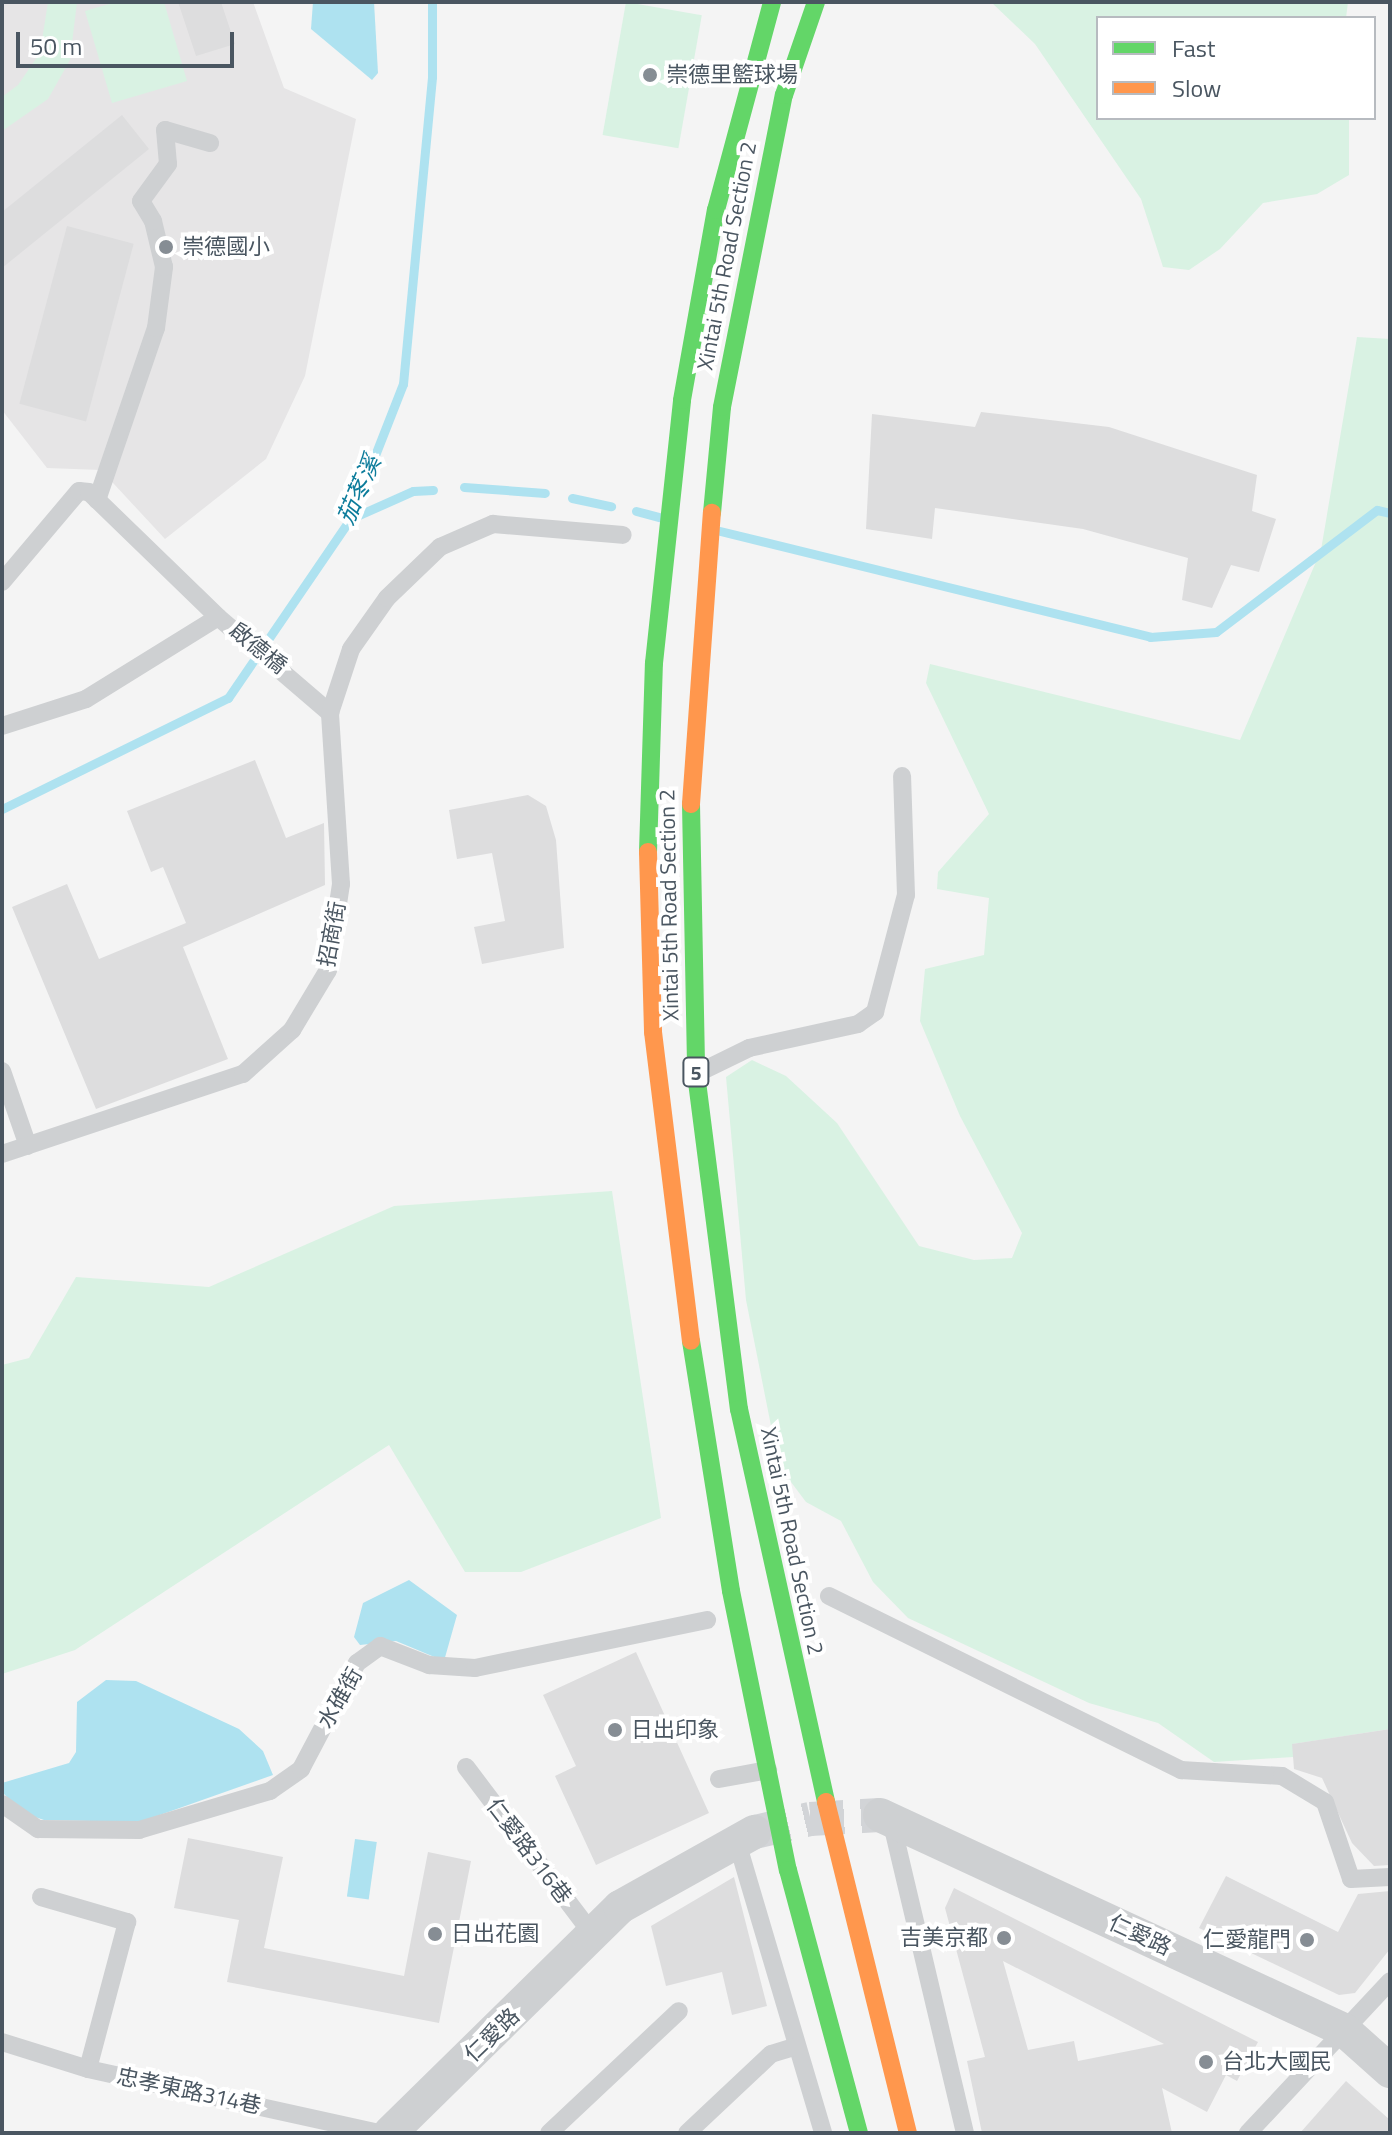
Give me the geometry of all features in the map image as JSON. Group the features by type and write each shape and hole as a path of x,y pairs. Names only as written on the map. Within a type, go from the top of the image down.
{"main road":[{"name":"Xintai 5th Road Section 2","path":"772,2 716,210 682,400 654,663 647,826 653,1032 695,1374 768,1770 788,1870 859,2133"},
{"name":"Xintai 5th Road Section 2","path":"816,2 784,95 722,407 693,722 689,907 696,1074 739,1409 833,1834 908,2133"}],"street":[{"name":"仁愛路","path":"885,1817 1344,2030 1390,2071"},
{"name":"仁愛路","path":"390,2133 620,1907 746,1837"}],"lane":[{"path":"2,582 79,491 97,500 156,328 164,267 153,221 141,201 168,164 165,130 210,143"},
{"path":"682,400 722,407"},
{"name":"啟德橋","path":"97,500 218,617 297,680 330,713"},
{"name":"招商街","path":"2,1154 243,1074 292,1030 328,970 341,884 330,713 351,649 387,598 440,547 493,524 623,535"},
{"path":"2,726 86,699 218,617"},
{"path":"696,1074 749,1048 858,1024 875,1012 906,895 902,776"},
{"path":"2,1071 28,1146"},
{"path":"829,1596 1181,1770 1282,1776 1325,1802 1351,1879 1390,1877"},
{"name":"水碓街","path":"2,1804 38,1829 139,1830 270,1791 301,1769 357,1663 380,1646 429,1665 475,1668 707,1620"},
{"name":"仁愛路316巷","path":"466,1767 593,1935"},
{"path":"719,1779 768,1770"},
{"path":"885,1817 965,2133"},
{"path":"746,1837 797,2046 823,2133"},
{"path":"41,1897 127,1922 88,2069"},
{"path":"1248,2133 1390,1981"},
{"path":"549,2133 679,2011"},
{"name":"忠孝東路314巷","path":"2,2042 88,2069 378,2133"},
{"path":"687,2133 771,2054 797,2046"}],"shaded area":[{"name":"崇德國小","path":"2,2 253,2 284,88 356,119 305,376 266,459 165,539 101,470 47,468 2,410"}],"green space":[{"path":"48,2 77,2 70,60 48,99 2,131 2,97 18,85 40,53"},
{"path":"116,2 164,2 187,81 112,103 85,11"},
{"name":"崇德里籃球場","path":"626,2 702,15 678,148 603,135"},
{"path":"991,2 1348,2 1346,16 1096,16 1096,120 1349,120 1349,175 1317,194 1263,203 1220,249 1189,270 1163,267 1141,199 1035,44"},
{"path":"1357,337 1390,339 1390,1729 1293,1744 1293,1757 1214,1762 1158,1723 1089,1703 908,1618 873,1582 841,1521 806,1502 779,1466 746,1300 726,1077 752,1060 786,1076 837,1123 919,1246 974,1260 1012,1258 1022,1233 960,1116 920,1021 925,969 984,955 989,898 937,889 938,872 989,814 926,683 930,664 1240,740 1321,550"},
{"path":"612,1191 661,1518 521,1572 465,1572 389,1445 75,1650 2,1674 2,1365 29,1358 76,1277 209,1287 394,1206"}],"water":[{"path":"313,2 374,2 378,73 372,80 311,29"},
{"path":"409,1580 457,1615 444,1661 396,1641 360,1645 354,1637 363,1603"},
{"path":"106,1680 136,1681 239,1729 263,1751 273,1775 140,1822 44,1820 23,1813 2,1792 2,1783 69,1763 76,1752 77,1702"},
{"path":"355,1839 377,1842 369,1899 347,1896"}],"building":[{"path":"178,2 221,2 235,44 196,56"},
{"path":"122,115 149,149 2,268 2,212"},
{"path":"67,226 134,244 86,422 19,404"},
{"path":"981,412 1109,427 1257,475 1252,511 1276,519 1259,572 1231,565 1212,608 1182,600 1188,558 1083,529 935,508 932,539 866,529 872,414 975,427"},
{"path":"255,760 286,838 324,823 325,885 183,947 228,1059 96,1109 12,907 67,884 99,959 186,923 163,867 151,872 127,811"},
{"path":"528,795 546,806 556,840 564,948 482,964 474,927 505,921 492,853 457,859 449,810"},
{"name":"日出印象","path":"636,1652 709,1813 596,1865 555,1776 576,1766 543,1695"},
{"path":"1390,1729 1390,1865 1374,1866 1352,1843 1322,1778 1294,1769 1292,1744"},
{"name":"日出花園","path":"188,1838 283,1857 264,1948 404,1976 428,1852 471,1861 439,2023 227,1982 239,1920 174,1908"},
{"name":"仁愛龍門","path":"1226,1876 1338,1932 1358,1894 1390,1891 1390,1949 1355,1993 1339,1995 1199,1928"},
{"path":"734,1877 767,2006 732,2015 722,1972 666,1986 651,1926"},
{"path":"954,1888 1258,2042 1237,2081 1226,2075 1207,2112 1162,2088 1172,2133 982,2133 967,2061 985,2057 945,1908","holes":["1003,1961 1164,2044 1078,2061 1074,2041 1028,2050"]},
{"path":"1346,2081 1390,2120 1390,2133 1300,2133"}],"waterway":[{"name":"茄苳溪","path":"2,809 228,698 350,519 403,384 432,77 432,2"},
{"path":"464,487 545,493"},
{"path":"350,519 413,491 433,490"},
{"path":"572,498 611,506"},
{"path":"720,531 1150,637 1216,632 1377,510 1390,513"},
{"path":"636,511 659,517"}],"tunnel":[{"path":"755,1832 810,1819 880,1815"}],"traffic: fast":[{"path":"648,852 654,663 682,400 716,210 772,2"},
{"path":"712,513 722,407 784,95 816,2"},
{"path":"691,804 696,1074 739,1409 826,1802"},
{"path":"691,1341 731,1591 788,1870 859,2133"}],"traffic: slow":[{"path":"691,804 712,513"},
{"path":"648,852 653,1032 691,1341"},
{"path":"826,1802 908,2133"}],"place":[{"name":"崇德里籃球場","path":"650,75"},
{"name":"崇德國小","path":"166,247"},
{"name":"日出印象","path":"615,1730"},
{"name":"日出花園","path":"435,1934"},
{"name":"吉美京都","path":"1004,1938"},
{"name":"仁愛龍門","path":"1307,1940"},
{"name":"台北大國民","path":"1206,2062"}]}
